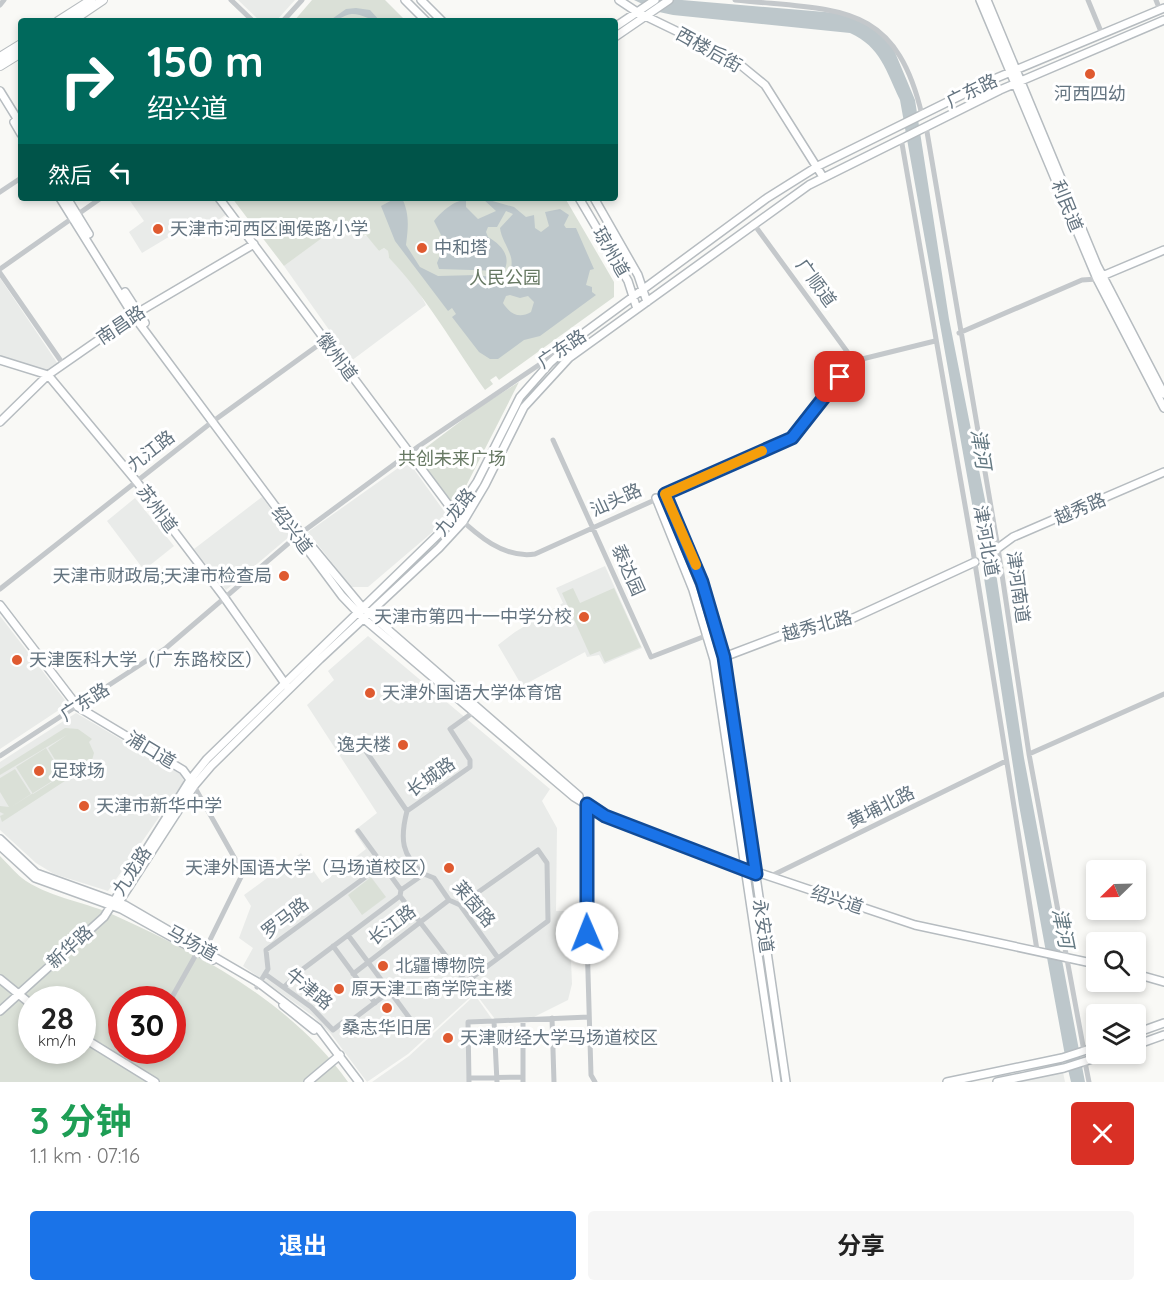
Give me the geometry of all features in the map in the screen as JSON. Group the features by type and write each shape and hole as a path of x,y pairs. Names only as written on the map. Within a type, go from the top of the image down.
{"main road":[{"path":"63,18 91,0"},
{"path":"84,18 103,0"},
{"path":"405,0 423,18"},
{"path":"421,0 439,18"},
{"name":"西楼后街","path":"619,0 738,62 765,85 823,177"},
{"path":"618,34 655,0"},
{"path":"618,26 669,0"},
{"name":"利民道","path":"980,0 1019,82 1100,278 1164,408"},
{"name":"利民道","path":"987,0 1014,71"},
{"name":"广东路","path":"577,338 767,198 818,166 1014,71 1162,9"},
{"name":"广东路","path":"579,350 753,223 823,177 1019,82 1164,20"},
{"path":"0,57 18,46"},
{"path":"0,66 18,55"},
{"path":"0,91 18,120"},
{"path":"0,100 18,129"},
{"name":"绍兴道","path":"62,201 75,216"},
{"name":"绍兴道","path":"68,201 75,216 135,314 299,535 359,609 572,788 587,804"},
{"name":"徽州道","path":"221,201 408,454 456,515"},
{"name":"琼州道","path":"581,201 635,297 637,309"},
{"name":"琼州道","path":"596,201 644,290"},
{"name":"南昌路","path":"0,422 48,375 63,364 135,314 254,244"},
{"path":"1100,278 1164,250"},
{"name":"利民道","path":"1100,278 1164,394"},
{"path":"644,290 647,302"},
{"name":"九龙路","path":"122,893 192,783 236,740 359,609 428,547 456,515 477,482 520,397 577,338"},
{"name":"九龙路","path":"286,686 439,548 463,522 485,485 524,407 555,371 579,350"},
{"path":"0,360 48,375"},
{"name":"苏州道","path":"48,375 136,482 224,597 286,686"},
{"name":"越秀路","path":"995,548 1013,537 1164,472"},
{"name":"永安道","path":"665,494 702,582 724,657 786,1082"},
{"name":"永安道","path":"656,498 679,553 708,635 716,671 777,1082"},
{"name":"越秀北路","path":"724,657 803,627 849,620 975,562"},
{"name":"浦口道","path":"0,606 78,707 183,770 192,783"},
{"name":"绍兴道","path":"366,615 565,789 605,816 756,874 915,925 1086,962"},
{"name":"马场道","path":"0,839 36,873 101,899"},
{"name":"马场道","path":"0,846 35,878 114,902 258,985 311,1027 339,1056 359,1082"},
{"path":"101,899 122,893"},
{"name":"新华路","path":"0,1011 16,994 104,917 122,893"},
{"path":"1146,977 1164,982"},
{"path":"0,980 16,994"},
{"path":"1146,1029 1164,1023"},
{"path":"1146,1041 1164,1035"},
{"path":"96,1046 155,1082"},
{"path":"946,1082 1062,1058 1084,1051"},
{"path":"308,1082 339,1056"},
{"name":"马场道","path":"339,1056 354,1082"},
{"path":"997,1082 1085,1062"}],"street":[{"path":"0,5 4,0"},
{"path":"231,0 250,18"},
{"path":"286,18 302,0"},
{"path":"735,0 833,9 860,16 893,40 916,88 922,115"},
{"path":"1088,0 1102,34"},
{"path":"1156,0 1162,9"},
{"name":"津河南道","path":"926,126 1029,754 1084,1051"},
{"name":"津河北道","path":"901,138 1040,950"},
{"path":"0,192 18,180"},
{"path":"63,364 0,271 97,201"},
{"name":"广顺道","path":"753,223 854,361"},
{"path":"959,333 1082,280 1100,278"},
{"name":"广东路","path":"0,756 166,648 299,535 408,454 577,338"},
{"name":"九江路","path":"0,589 214,421 324,341"},
{"path":"854,361 935,341"},
{"name":"汕头路","path":"456,515 502,549 519,556 535,554 792,438 854,361"},
{"name":"泰达园","path":"553,440 651,657 708,635"},
{"path":"1029,754 1164,694"},
{"name":"长城路","path":"424,874 414,866 404,850 401,833 407,811 470,767 470,760 450,729 475,711"},
{"path":"359,741 407,811"},
{"name":"黄埔北路","path":"768,878 1006,761"},
{"name":"浦口道","path":"192,783 243,873 202,952"},
{"path":"587,804 585,870 589,1017 591,1075 595,1082"},
{"path":"358,831 466,982 548,921 547,863 538,850 460,905"},
{"name":"罗马路","path":"258,985 268,969 266,950 382,865"},
{"path":"284,987 424,874"},
{"name":"莱茵路","path":"424,874 434,878 449,900 460,905 498,958"},
{"name":"长江路","path":"353,974 449,900"},
{"path":"348,936 414,1024"},
{"path":"333,946 375,1003 390,992"},
{"path":"180,986 202,952"},
{"name":"牛津路","path":"265,974 311,1007 333,1030 375,1003"},
{"path":"523,1020 523,1080 469,1080 468,1022 589,1017"},
{"path":"552,1018 554,1082"},
{"path":"494,1021 497,1080"},
{"path":"1085,1062 1089,1082"}],"shaded area":[{"path":"238,0 295,0 279,18 257,18"},
{"name":"津河","path":"634,0 682,0 837,13 861,20 881,34 894,50 915,100 949,319 985,500 1024,758 1085,1082 1071,1082 1066,1061 1019,805 976,526 900,100 876,53 869,45 850,33 673,15 659,12"},
{"path":"346,9 370,10 377,18 352,14 333,18"},
{"name":"天津市河西区闽侯路小学","path":"130,201 218,201 228,213 194,238 187,226 142,253 129,232 144,221"},
{"path":"390,201 404,201 408,227 406,245 420,267 438,276 476,275 499,278 508,275 511,269 511,257 500,228 513,214 506,211 497,227 488,227 486,232 506,255 504,271 439,269 437,263 445,243 434,221 452,204 461,201 466,201 466,207 478,219 496,211 485,201 493,201 514,207 526,217 534,215 535,228 541,232 549,226 545,212 560,209 569,215 564,225 566,228 576,228 594,269 590,270 586,285 592,287 592,292 596,295 540,336 524,340 498,359 490,359 479,352 452,317 456,314 452,308 448,311 395,241 381,206","holes":["506,296 520,298 528,296 534,302 531,312 523,315 515,314 503,303"]},
{"path":"345,220 360,235 368,236 379,251 384,248 388,251 389,258 414,283 426,305 351,361 284,266"},
{"path":"0,278 58,364 48,372 0,356"},
{"path":"408,461 449,518 368,587 351,587 308,532"},
{"path":"262,497 290,536 226,590 194,549"},
{"path":"135,498 174,546 144,570 107,521"},
{"name":"天津市第四十一中学分校","path":"605,566 642,648 604,664 599,655 587,657 585,652 522,686 498,645 563,603 556,588"},
{"name":"天津医科大学（广东路校区）","path":"0,616 68,704 0,749"},
{"name":"天津外国语大学（马场道校区）","path":"368,636 550,789 542,801 557,828 556,911 569,911 572,984 568,1000 532,1018 495,1019 475,993 408,1054 367,1082 331,1034 313,1016 243,966 253,948 239,938 251,906 244,895 301,853 322,883 366,849 354,831 377,813 307,705 334,680 328,671"},
{"name":"天津市新华中学","path":"76,713 180,774 184,781 108,891 54,874 36,863 0,830 0,762"},
{"name":"天津财经大学马场道校区","path":"475,995 492,1019 466,1020 467,1082 372,1082 409,1056"},
{"path":"1062,1067 1065,1082 1006,1082"}],"green space":[{"path":"312,0 385,0 403,18 297,18"},
{"name":"人民公园","path":"234,201 567,201 614,282 614,297 499,380 496,376 490,380 493,384 485,390 427,305 389,258 388,251 384,248 379,251 366,235 356,237 345,221 284,266"},
{"name":"共创未来广场","path":"519,382 454,505 416,455 478,408"},
{"path":"573,588 580,603 614,588 641,647 605,662 600,651 590,655 562,593"},
{"path":"65,728 78,729 92,739 89,742 94,753 91,764 2,822 0,816 4,814 0,812 0,806 9,807 0,792 0,778 15,769 31,794 11,807 84,761 63,773 48,748 67,735 0,775 0,769"},
{"name":"足球场","path":"46,748 63,775 33,794 16,767"},
{"path":"0,856 19,876 37,887 105,911 148,931 181,947 243,984 300,1028 348,1082 0,1082"},
{"path":"371,877 386,897 362,915 348,895"}],"slow traffic":[{"path":"696,565 665,494 762,451"}],"place":[{"name":"河西四幼","path":"1090,74"},
{"name":"天津市河西区闽侯路小学","path":"158,229"},
{"name":"中和塔","path":"422,248"},
{"name":"天津市财政局;天津市检查局","path":"284,576"},
{"name":"天津市第四十一中学分校","path":"584,617"},
{"name":"天津医科大学（广东路校区）","path":"17,660"},
{"name":"天津外国语大学体育馆","path":"370,693"},
{"name":"逸夫楼","path":"403,745"},
{"name":"足球场","path":"39,771"},
{"name":"天津市新华中学","path":"84,806"},
{"name":"天津外国语大学（马场道校区）","path":"449,868"},
{"name":"北疆博物院","path":"383,966"},
{"name":"原天津工商学院主楼","path":"339,989"},
{"name":"桑志华旧居","path":"387,1008"},
{"name":"天津财经大学马场道校区","path":"448,1038"}],"route":[{"path":"587,933 585,870 587,804 605,816 756,874 724,657 702,582 665,494 792,438 840,377"}]}
